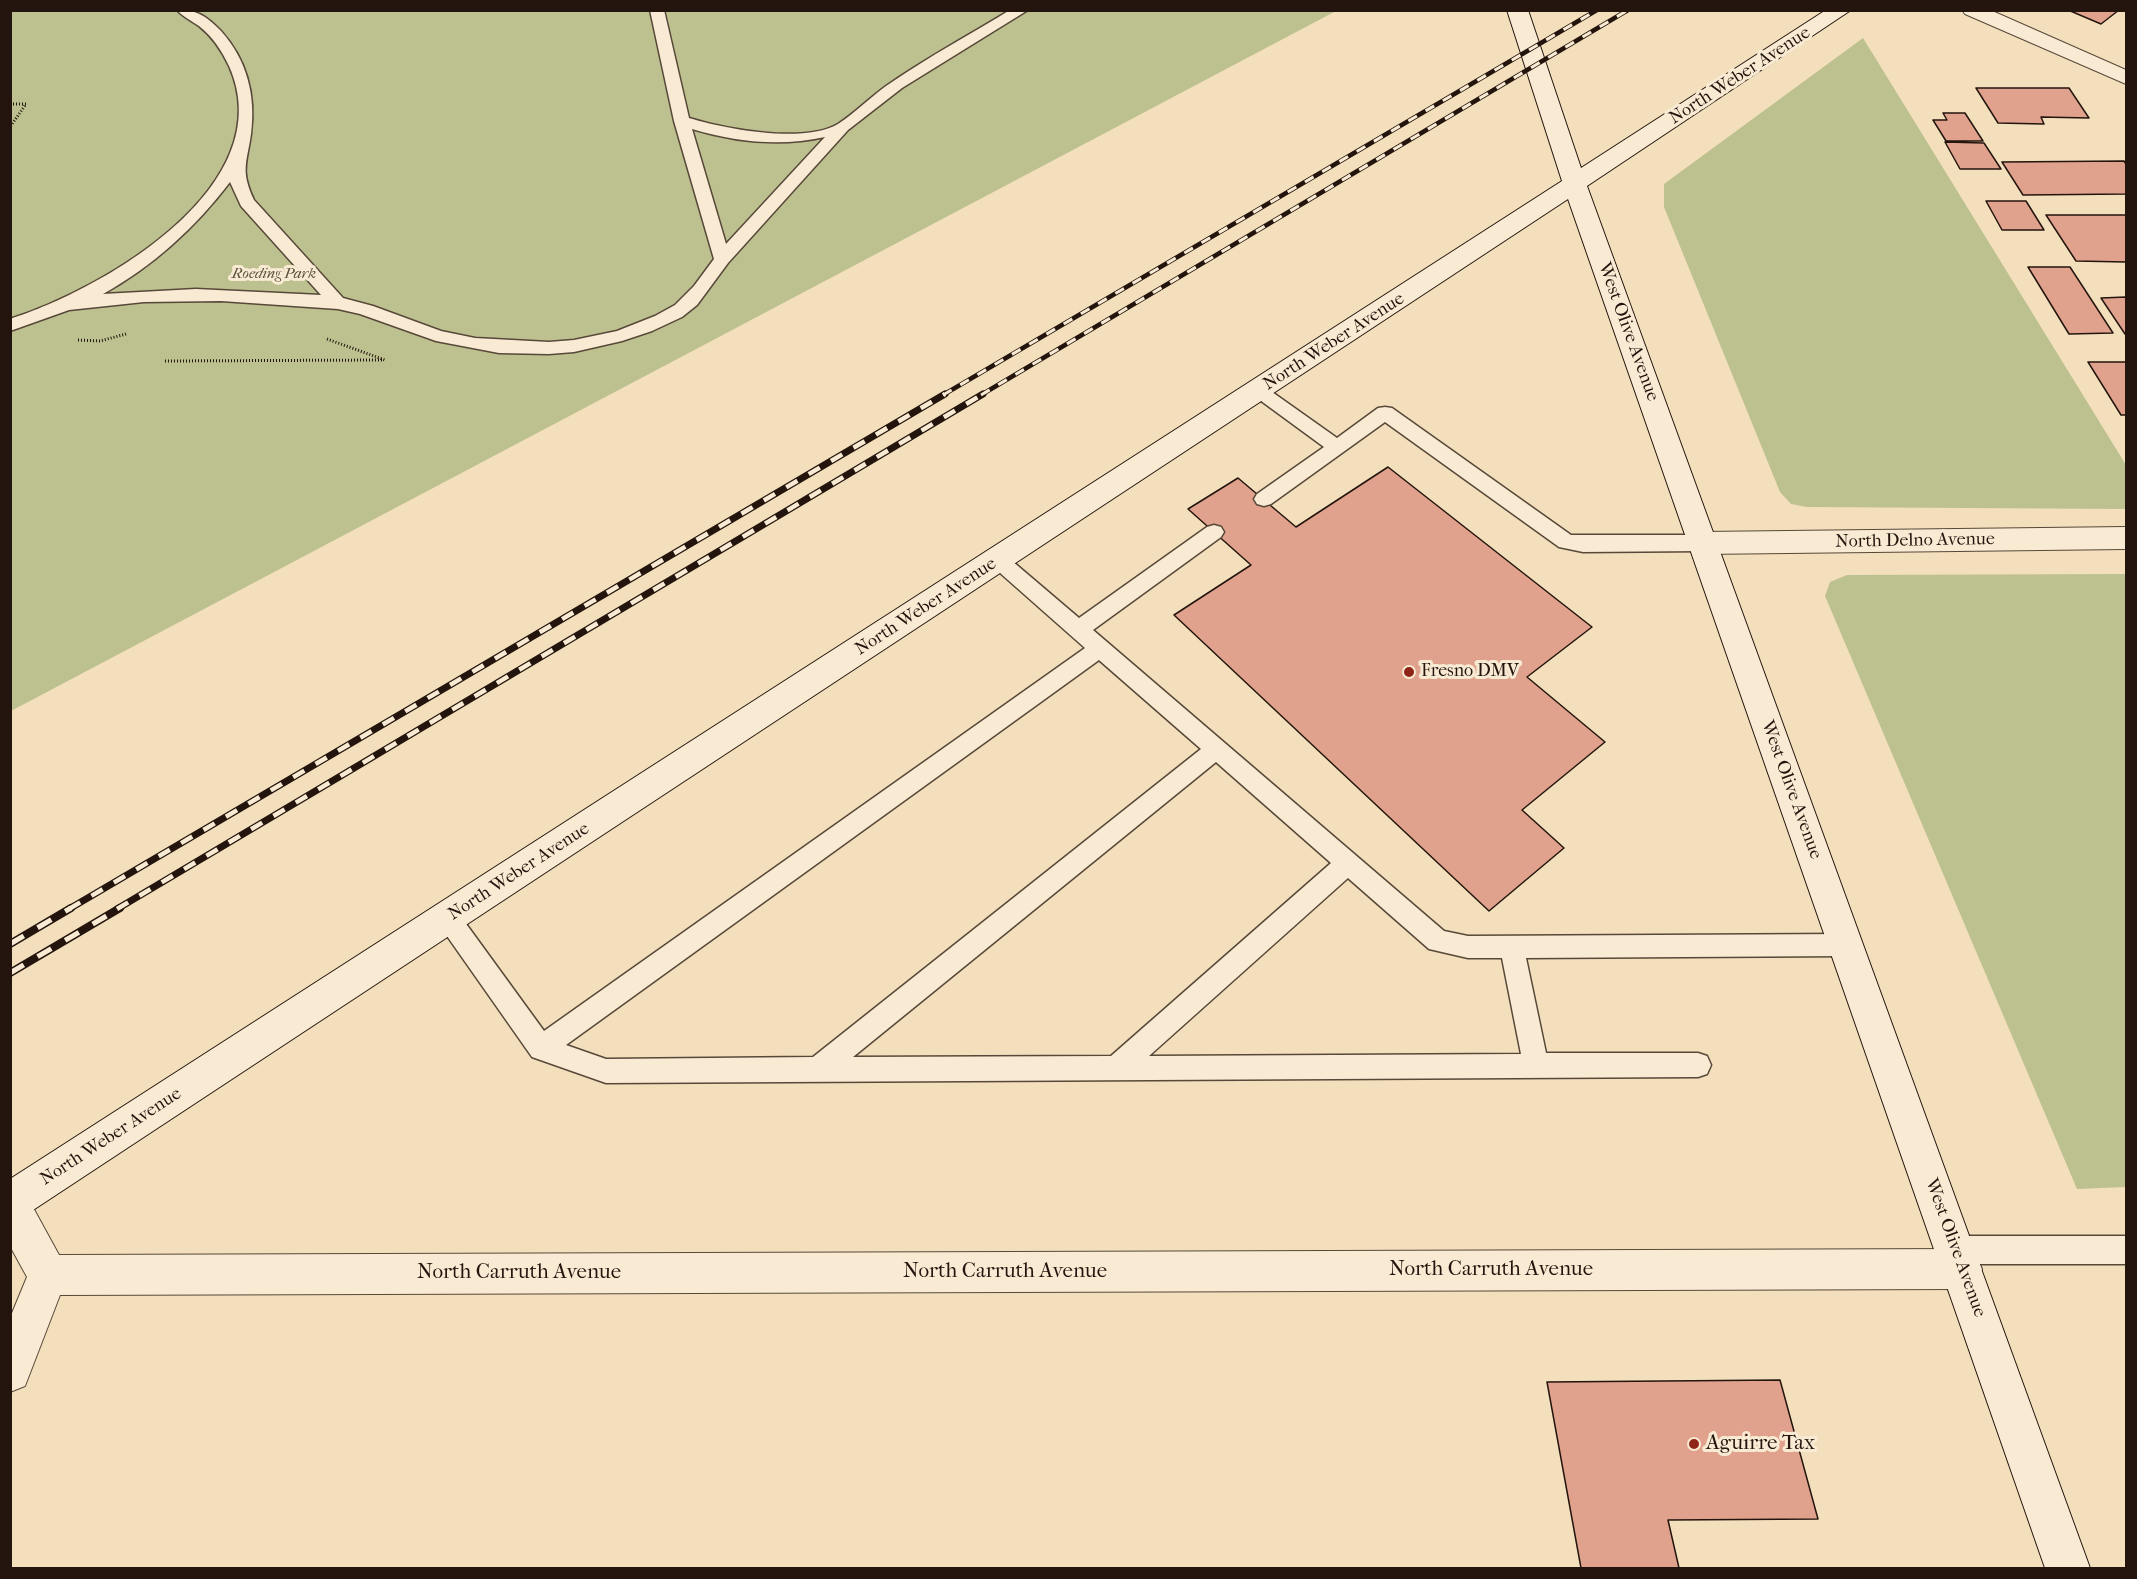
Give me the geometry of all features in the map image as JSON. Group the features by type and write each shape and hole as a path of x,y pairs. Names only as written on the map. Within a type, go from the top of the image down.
{"street":[{"name":"West Olive Avenue","path":"1517,10 1575,185 2068,1569"},
{"name":"North Weber Avenue","path":"10,1204 1841,10"},
{"path":"1972,10 2127,78"},
{"name":"North Delno Avenue","path":"1703,543 2127,538"},
{"path":"10,1204 48,1275 10,1371"},
{"name":"North Carruth Avenue","path":"48,1275 1959,1259"}],"lane":[{"path":"184,10 217,32 228,46 243,81 245,88 243,132 237,160 238,183 247,202 337,302"},
{"path":"657,10 682,121 722,260"},
{"path":"66,305 145,294 337,302 375,312 449,338 496,346 548,348 594,344 627,335 665,319 684,307 706,283 722,260 843,127 897,85 1021,10"},
{"path":"682,121 746,138 801,138 843,127"},
{"path":"10,324 66,305 113,282 149,255 184,224 237,160"},
{"path":"1259,391 1337,447"},
{"path":"1263,499 1385,413 1566,542 1583,544 1703,543"},
{"path":"1078,629 1214,532"},
{"path":"998,560 1438,941 1468,947 1846,945"},
{"path":"541,1048 1100,648"},
{"path":"819,1069 1216,749"},
{"path":"1116,1068 1348,863"},
{"path":"448,918 541,1048 606,1071 1698,1065"},
{"path":"1512,947 1536,1066"},
{"path":"1959,1259 2127,1250"}],"path":[{"path":"10,104 26,104 10,127"},
{"path":"73,339 100,341 131,332"},
{"path":"165,361 386,360 323,337"}],"green space":[{"name":"Roeding Park","path":"11,11 1336,11 11,711"},
{"path":"1863,38 2126,465 2126,509 1807,507 1791,504 1780,492 1664,207 1664,184"},
{"path":"2126,574 2126,1187 2077,1189 1825,596 1830,582 1847,575"}],"building":[{"path":"2068,10 2119,10 2101,24"},
{"path":"1976,88 2069,88 2089,118 2041,117 2044,124 1998,123"},
{"path":"1943,113 1965,113 1983,141 1946,141 1933,120 1947,120"},
{"path":"1945,142 1984,143 2001,169 1960,169"},
{"path":"2124,161 2126,164 2126,194 2023,195 2002,162"},
{"path":"1986,201 2026,201 2044,230 2002,230"},
{"path":"2046,215 2126,215 2126,262 2076,261"},
{"path":"2028,267 2070,267 2113,333 2069,334"},
{"path":"2126,297 2126,334 2125,334 2101,298"},
{"path":"2088,362 2126,362 2126,415 2121,415"},
{"path":"1388,467 1592,627 1527,677 1605,742 1522,810 1564,848 1489,911 1174,615 1251,565 1188,509 1238,478 1296,527"},
{"path":"1780,1380 1818,1519 1668,1520 1679,1568 1581,1568 1547,1382"}],"railway":[{"path":"943,395 1597,10"},
{"path":"981,395 1628,10"},
{"path":"69,909 945,394"},
{"path":"117,909 983,394"},
{"path":"10,944 71,908"},
{"path":"10,973 120,908"}],"place":[{"name":"Fresno DMV","path":"1409,672"},
{"name":"Aguirre Tax","path":"1694,1444"}]}
